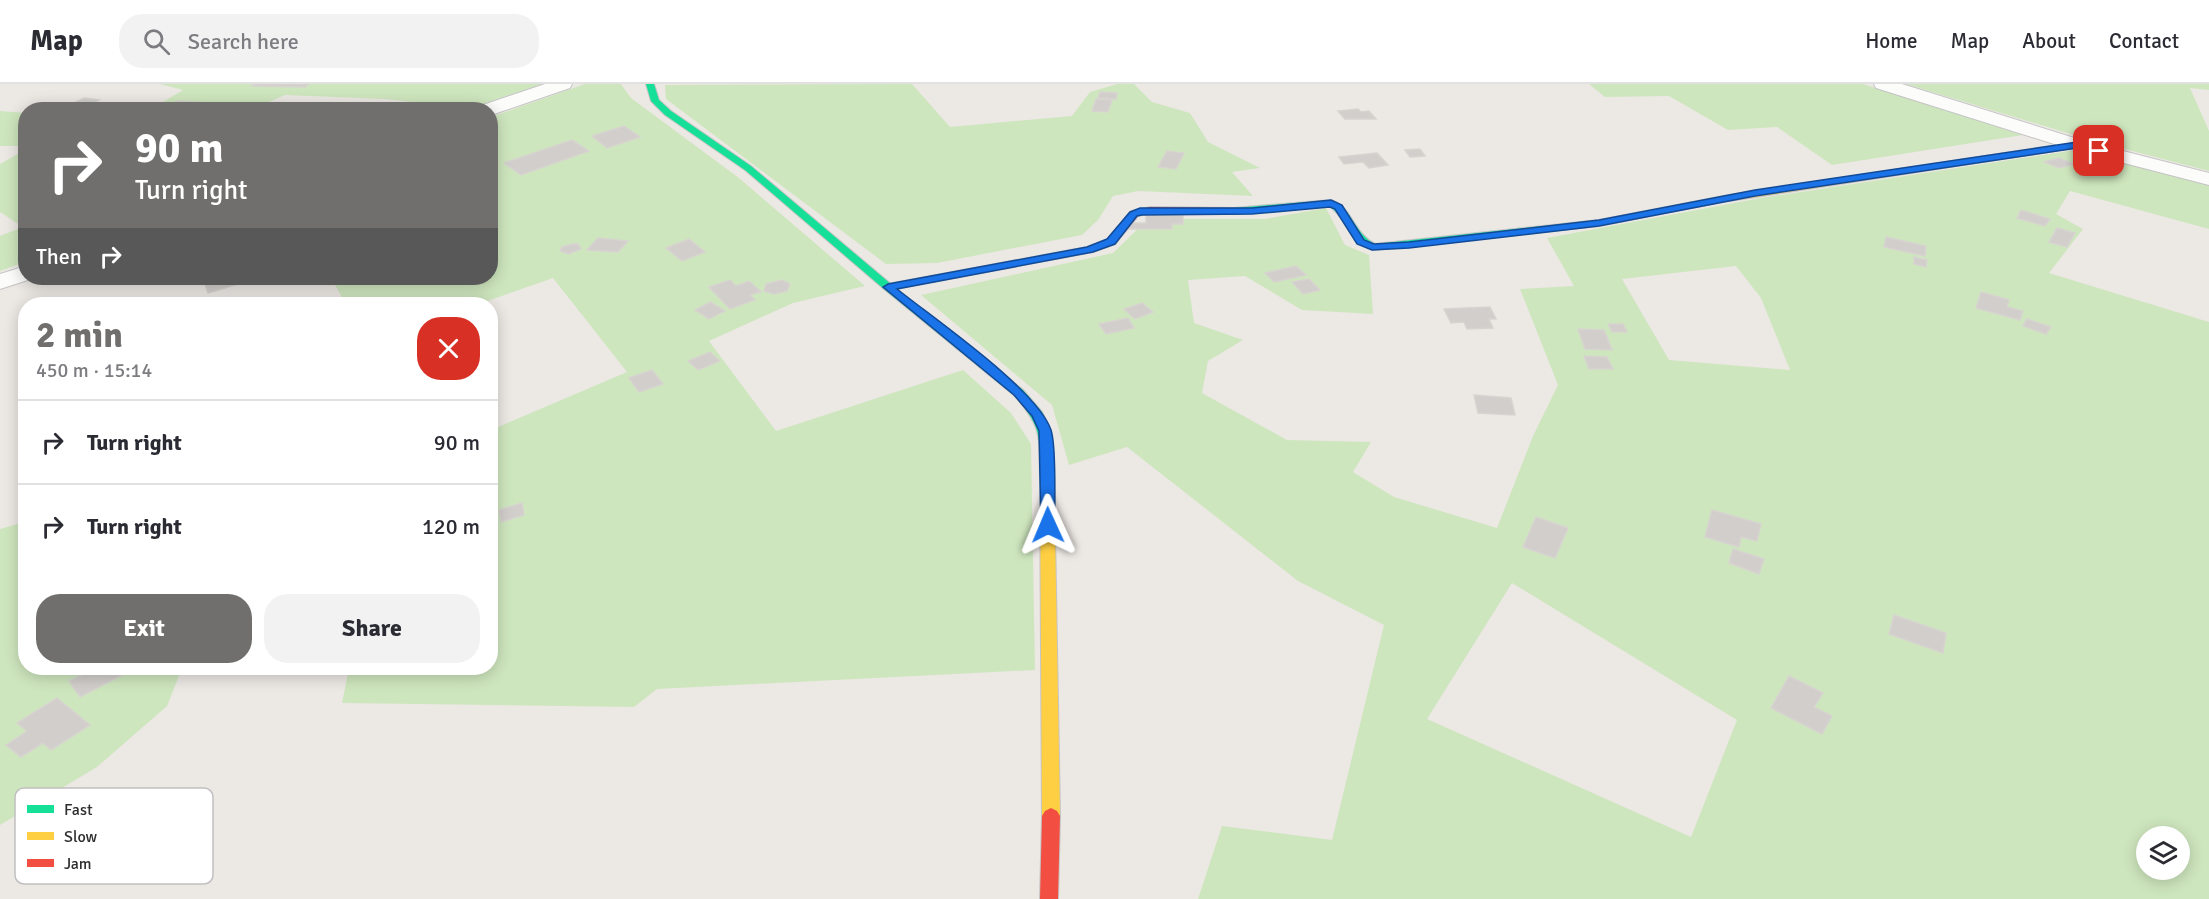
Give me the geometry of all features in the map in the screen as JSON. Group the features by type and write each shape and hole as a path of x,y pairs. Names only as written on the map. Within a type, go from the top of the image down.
{"street":[{"path":"498,106 563,84"},
{"path":"650,84 655,101 668,113 748,168 888,287 1019,393 1038,415 1045,431 1052,785 1049,899"},
{"path":"1883,84 2077,145 2209,179"},
{"path":"888,287 1089,250 1111,242 1134,214 1140,212 1252,211 1331,203 1339,207 1360,242 1372,247 1409,245 1599,223 1755,193 2077,145"},
{"path":"0,282 18,276"}],"green space":[{"path":"160,84 543,84 489,102 412,102 285,95 269,102 163,102 183,90"},
{"path":"585,84 621,84 631,98 739,178 865,286 793,303 709,341 776,431 963,370 1011,413 1031,444 1035,670 657,689 634,707 342,703 348,675 498,675 498,427 627,372 553,278 498,297 342,297 335,285 498,285 498,115"},
{"path":"912,84 950,127 1072,116 1090,92 1117,84 1134,84 1152,102 1190,113 1208,142 1260,168 1232,172 1253,196 1138,191 1113,196 1098,220 1082,235 937,263 886,264 666,99 665,85"},
{"path":"1589,84 1863,84 2023,135 1832,165 1777,127 1728,130 1669,96 1605,97"},
{"path":"1906,84 2209,84 2209,90 2190,88 2209,131 2209,171 2090,140"},
{"path":"0,111 18,112 18,146 0,146"},
{"path":"2082,149 2209,183 2209,229 2070,191 2056,214 2083,229 2049,273 2209,322 2209,899 1198,899 1222,826 1332,840 1384,625 1298,581 1127,447 1069,465 1052,405 921,295 1113,253 1148,219 1265,219 1326,208 1345,245 1369,255 1373,314 1302,310 1245,276 1188,280 1194,323 1243,340 1208,361 1202,393 1287,440 1371,442 1353,472 1394,497 1497,528 1533,436 1558,385 1520,289 1574,286 1547,238 1761,198","holes":["1736,266 1761,298 1790,370 1669,360 1622,279","1512,583 1737,720 1691,837 1427,719"]},
{"path":"18,154 18,224 0,212 0,164"},
{"path":"18,229 18,265 0,271 0,236"},
{"path":"18,524 18,675 179,675 167,706 97,767 62,788 15,788 15,816 0,825 0,529"}],"building":[{"path":"255,84 309,84 305,87 252,86"},
{"path":"1100,92 1117,93 1116,99 1098,98"},
{"path":"84,98 99,100 95,102 76,102"},
{"path":"1096,99 1112,100 1108,112 1092,111"},
{"path":"1358,109 1361,112 1369,111 1376,119 1345,119 1338,111"},
{"path":"624,126 640,137 607,148 592,136"},
{"path":"572,140 589,151 521,175 504,163"},
{"path":"1420,149 1425,156 1410,157 1405,150"},
{"path":"1167,151 1184,153 1176,169 1158,167"},
{"path":"1377,153 1388,165 1369,168 1363,162 1344,164 1339,157"},
{"path":"2059,158 2074,164 2059,168 2044,162"},
{"path":"2021,210 2050,219 2045,226 2017,218"},
{"path":"1146,215 1183,215 1183,224 1172,224 1172,229 1128,229 1128,223 1146,223"},
{"path":"2057,228 2075,233 2067,247 2049,242"},
{"path":"1886,237 1926,246 1925,256 1884,247"},
{"path":"598,238 628,241 618,252 587,250"},
{"path":"689,239 705,252 682,261 666,248"},
{"path":"578,244 581,249 569,254 560,251 562,247"},
{"path":"1914,257 1927,260 1926,267 1914,264"},
{"path":"1296,266 1306,275 1274,282 1265,273"},
{"path":"1309,279 1320,290 1303,294 1292,282"},
{"path":"730,280 736,286 749,281 761,292 750,295 755,300 730,309 709,287"},
{"path":"782,280 790,284 787,291 774,294 764,291 766,284"},
{"path":"205,285 235,285 208,293"},
{"path":"1981,292 2009,300 2007,307 2023,311 2020,320 1976,308"},
{"path":"710,302 725,311 709,319 695,310"},
{"path":"1142,303 1153,312 1135,319 1124,309"},
{"path":"1490,307 1496,319 1489,319 1493,328 1467,329 1464,322 1451,323 1444,309"},
{"path":"1128,318 1134,328 1106,334 1099,324"},
{"path":"2027,319 2051,327 2046,334 2023,326"},
{"path":"1608,324 1623,324 1627,332 1612,332"},
{"path":"1578,329 1604,330 1612,350 1585,349"},
{"path":"710,352 720,361 698,370 688,361"},
{"path":"1584,356 1607,357 1613,369 1589,369"},
{"path":"652,370 663,384 639,392 629,378"},
{"path":"1474,395 1511,398 1515,415 1478,413"},
{"path":"522,503 524,515 501,522 499,510"},
{"path":"1712,510 1761,524 1757,541 1741,537 1739,547 1705,537"},
{"path":"1536,517 1568,528 1555,558 1523,547"},
{"path":"1733,549 1764,559 1759,574 1729,563"},
{"path":"1894,615 1946,633 1943,653 1889,634"},
{"path":"81,675 122,675 80,697 69,681"},
{"path":"1789,676 1823,693 1814,707 1832,716 1822,734 1771,708"},
{"path":"57,698 90,725 51,750 43,743 21,757 6,745 27,731 17,723"}],"traffic: fast":[{"path":"650,84 655,101 668,113 748,168 888,287 1019,393 1038,415 1045,431 1047,477"},
{"path":"1234,211 1331,203 1343,213 1358,237 1373,247 1599,223 1729,198"}],"traffic: slow":[{"path":"1729,198 2077,145"},
{"path":"1047,477 1051,816"}],"traffic: jam":[{"path":"888,287 1089,250 1111,242 1134,214 1150,210 1234,211"},
{"path":"1049,899 1051,816"}],"route":[{"path":"1048,525 1045,431 1038,415 1019,393 888,287 1089,250 1111,242 1134,214 1150,210 1252,211 1331,203 1339,207 1360,242 1372,247 1409,245 1599,223 1755,193 2077,145 2099,151"}]}
